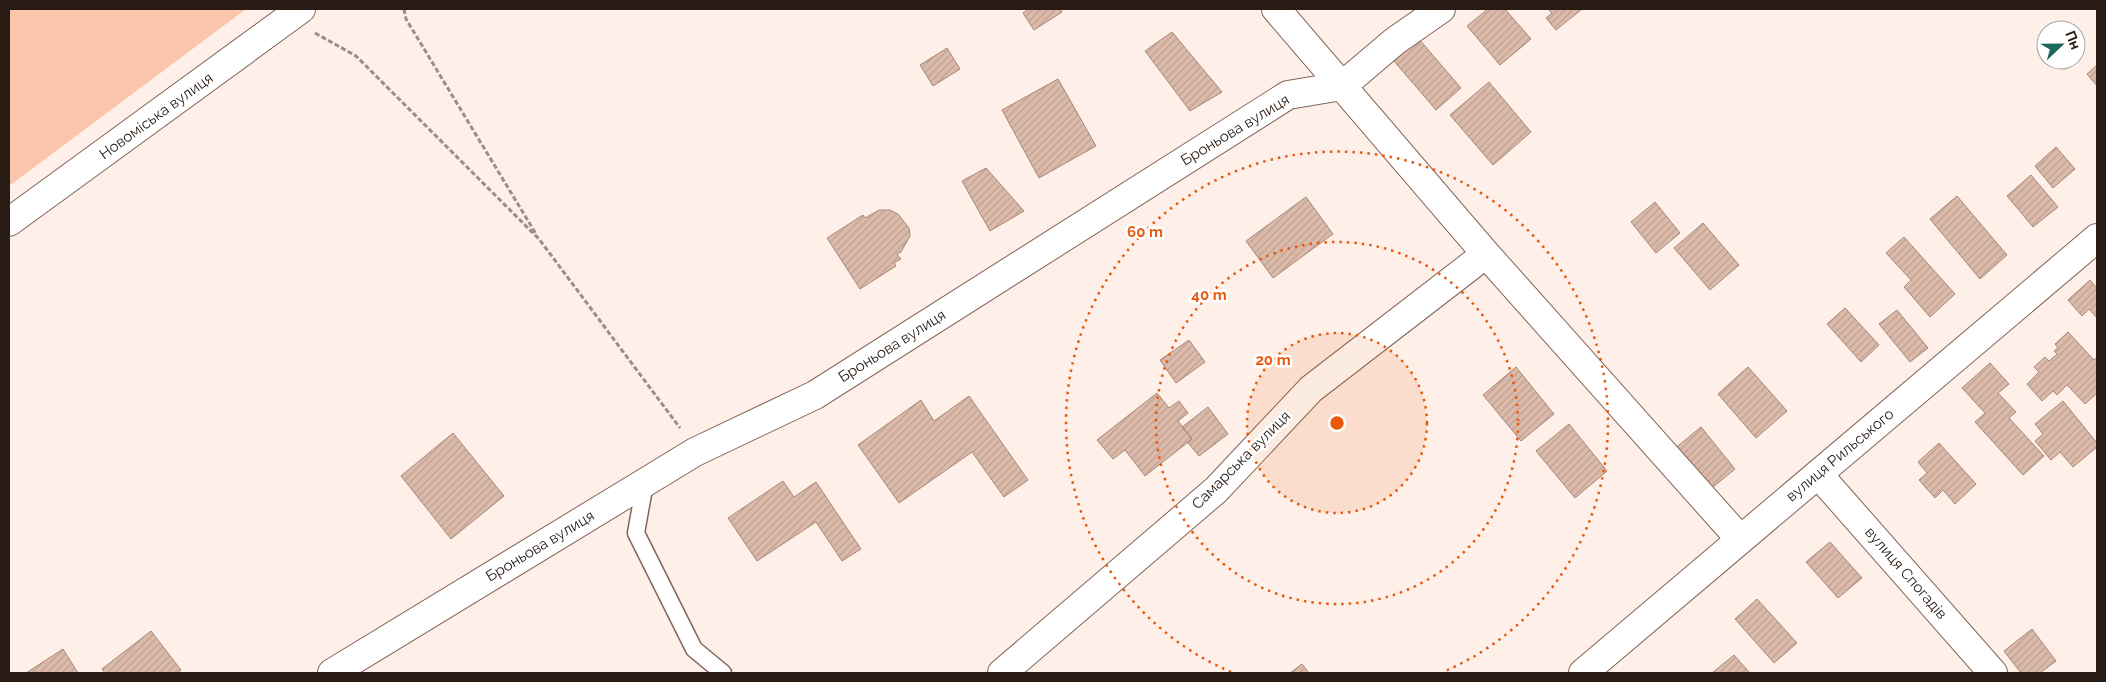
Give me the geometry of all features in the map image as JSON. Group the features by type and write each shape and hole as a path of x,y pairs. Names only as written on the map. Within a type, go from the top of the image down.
{"street":[{"path":"1276,9 1486,254 1740,539"},
{"name":"Броньова вулиця","path":"332,673 694,452 815,395 1288,96 1342,86 1395,41 1441,9"},
{"name":"Новоміська вулиця","path":"9,222 295,13"},
{"name":"вулиця Рильського","path":"1583,673 2097,238"},
{"name":"Самарська вулиця","path":"1002,673 1216,490 1312,389 1486,254"},
{"name":"вулиця Спогадів","path":"1818,474 1993,673"}],"lane":[{"path":"645,483 636,533 694,649 723,673"}],"path":[{"path":"404,9 406,19 539,238 675,421 694,452"},
{"path":"295,13 356,56 539,238"}],"shaded area":[{"path":"9,9 246,9 9,186"}],"building":[{"path":"1029,9 1060,9 1062,12 1034,30 1023,13"},
{"path":"1488,9 1505,9 1531,39 1500,65 1467,26"},
{"path":"1548,9 1582,9 1556,30 1546,18 1552,13"},
{"path":"1172,32 1222,92 1190,111 1145,51"},
{"path":"1418,38 1461,88 1436,110 1393,60"},
{"path":"947,48 960,69 933,86 920,65"},
{"path":"2097,65 2097,86 2087,74"},
{"path":"1058,79 1096,146 1039,178 1002,110"},
{"path":"1489,82 1531,132 1493,165 1450,115"},
{"path":"2056,147 2075,169 2053,188 2035,166"},
{"path":"986,168 1024,211 990,231 962,181"},
{"path":"2031,175 2058,207 2033,227 2007,196"},
{"path":"1957,196 2007,255 1980,279 1930,219"},
{"path":"1306,197 1333,234 1273,278 1246,241"},
{"path":"1655,202 1680,233 1656,253 1631,222"},
{"path":"879,210 890,210 898,214 909,228 910,236 901,252 897,254 901,259 894,263 896,266 860,289 827,238 863,215 865,218"},
{"path":"1703,223 1739,265 1710,290 1674,248"},
{"path":"1904,237 1955,294 1930,317 1904,287 1911,280 1886,253"},
{"path":"2090,280 2097,288 2097,318 2089,309 2082,316 2068,300"},
{"path":"1845,308 1879,345 1861,362 1827,324"},
{"path":"1897,310 1928,348 1910,362 1879,324"},
{"path":"2068,332 2094,360 2097,357 2097,393 2085,404 2067,385 2057,395 2053,391 2042,401 2027,384 2039,372 2034,367 2045,357 2049,361 2057,354 2054,351 2058,348 2055,344"},
{"path":"1189,340 1205,362 1176,383 1160,360"},
{"path":"1990,363 2009,384 1998,393 2016,412 2009,418 2044,456 2023,475 1975,422 1985,413 1962,388"},
{"path":"1516,367 1554,414 1521,441 1483,395"},
{"path":"1748,367 1787,411 1756,438 1718,394"},
{"path":"1157,393 1169,408 1179,401 1188,413 1178,421 1192,439 1145,476 1125,450 1113,459 1097,440"},
{"path":"969,396 1028,480 1004,497 972,452 899,503 858,445 921,400 934,421"},
{"path":"2063,401 2097,443 2097,447 2073,467 2060,452 2051,460 2035,441 2043,434 2035,424"},
{"path":"1208,407 1228,434 1199,456 1188,443 1192,439 1182,427"},
{"path":"1569,424 1607,471 1575,498 1536,451"},
{"path":"1701,427 1735,469 1707,492 1673,450"},
{"path":"453,433 504,496 451,539 401,476"},
{"path":"1939,443 1976,484 1955,504 1943,490 1935,498 1919,480 1927,473 1918,462"},
{"path":"783,481 794,497 816,482 861,549 842,561 816,522 757,561 728,518"},
{"path":"1830,542 1862,578 1838,598 1806,562"},
{"path":"1757,599 1797,643 1774,663 1735,619"},
{"path":"2032,629 2056,661 2040,673 2021,673 2004,651"},
{"path":"151,631 181,670 178,673 105,673 102,669"},
{"path":"63,649 78,673 26,673"},
{"path":"1734,655 1750,673 1712,673"},
{"path":"1302,664 1309,673 1290,673"}]}
